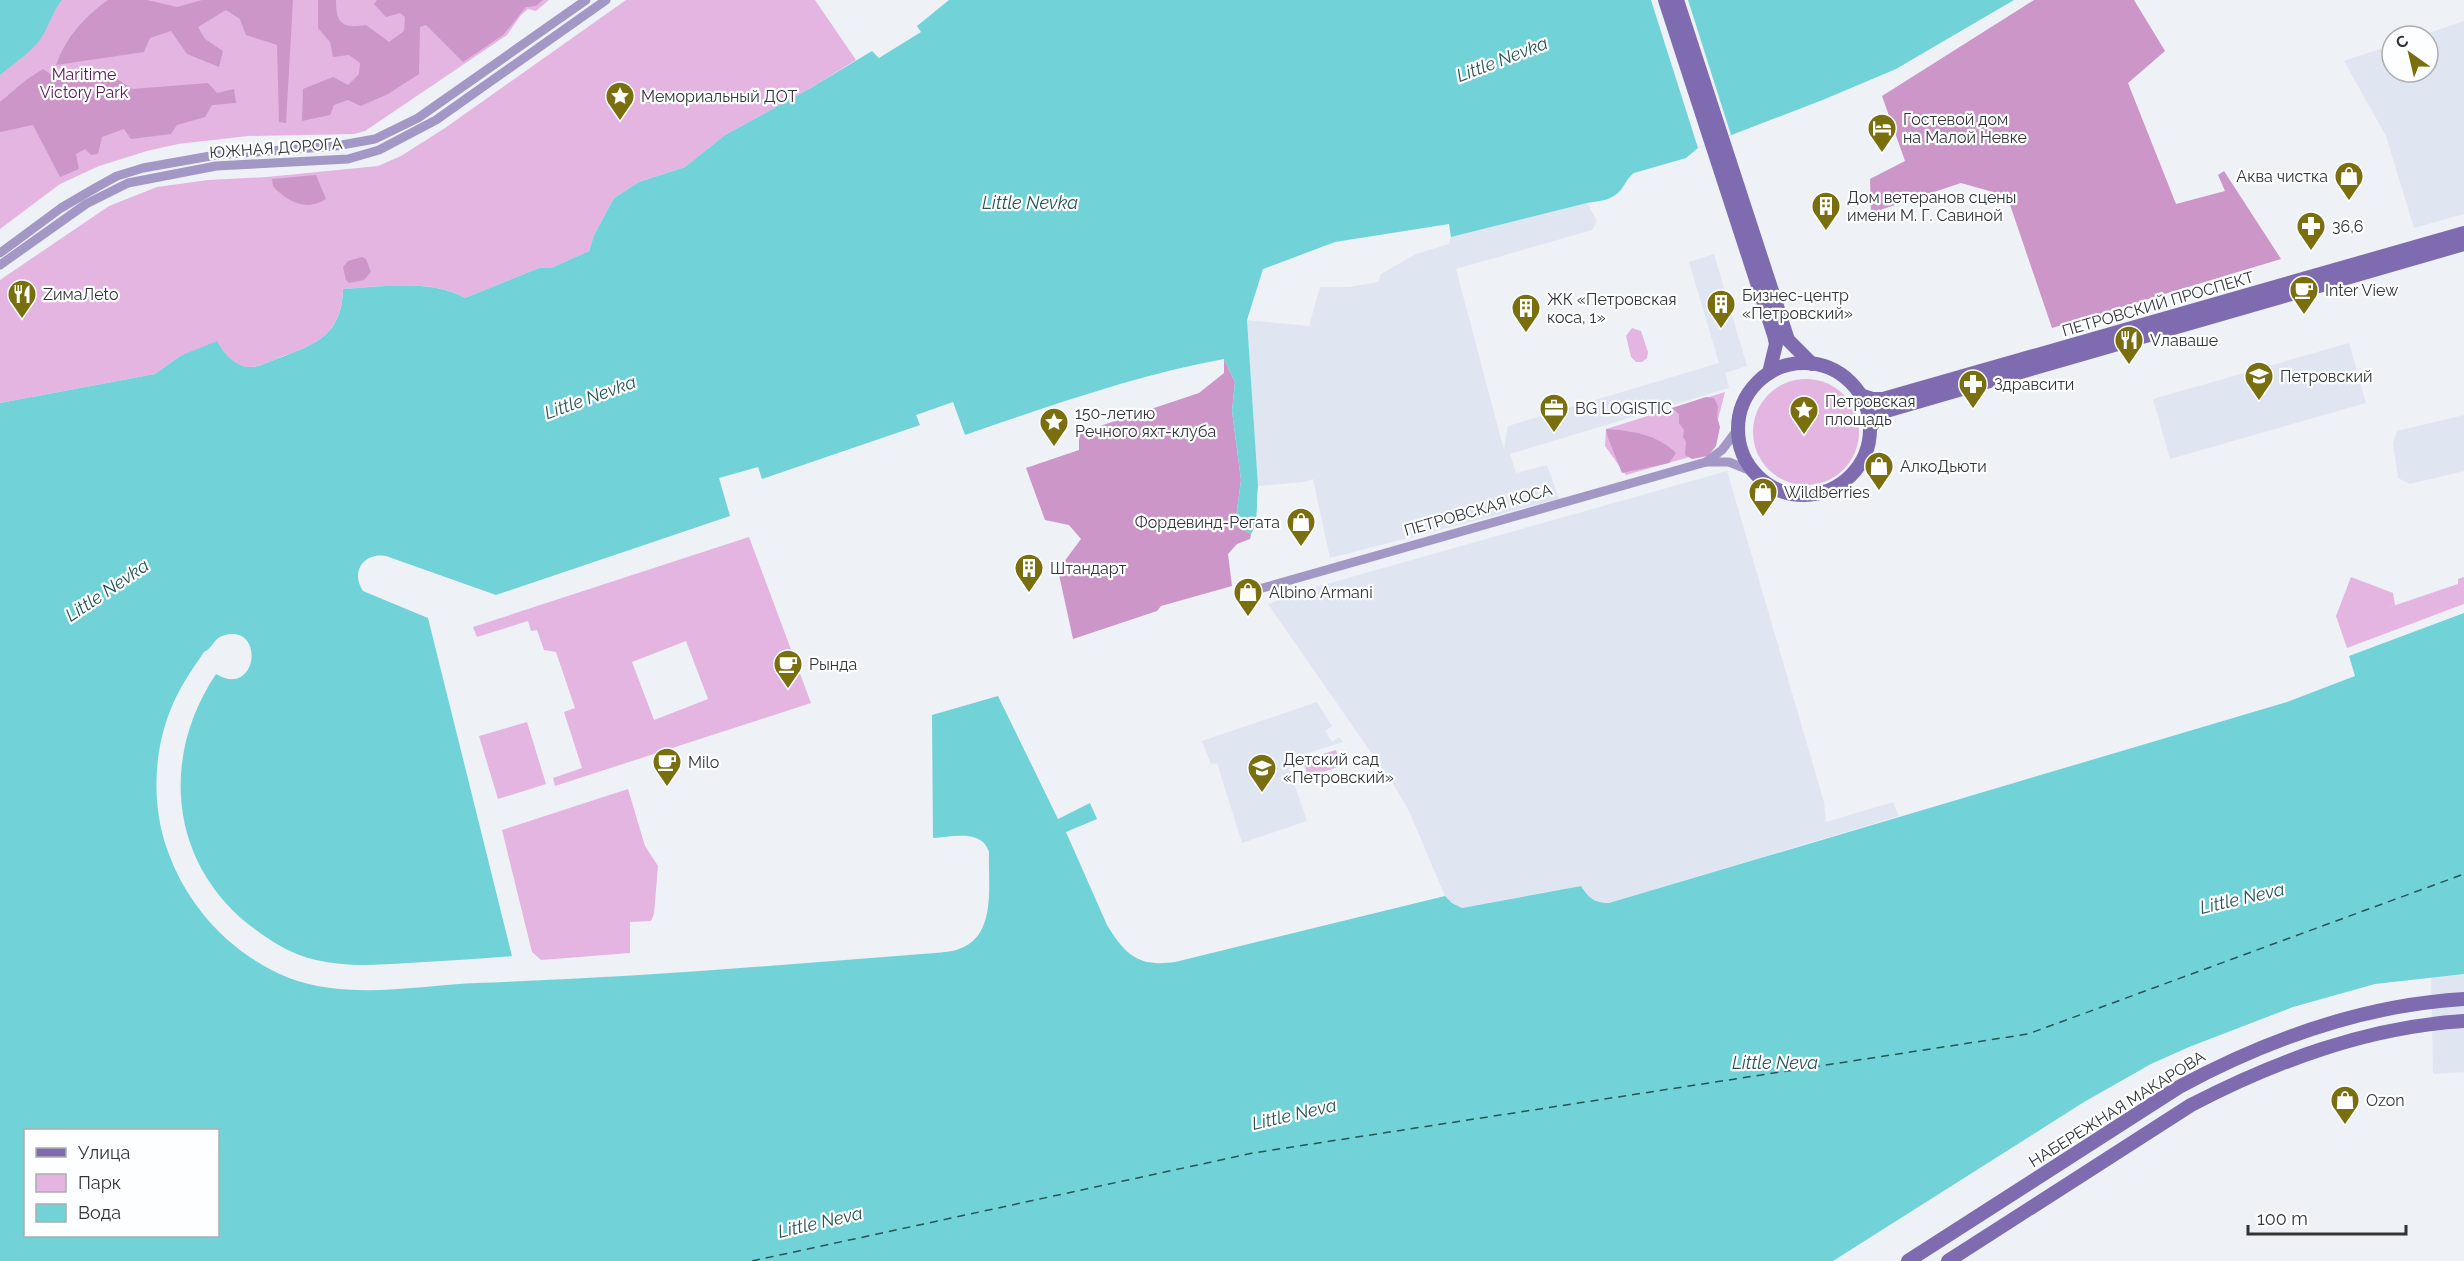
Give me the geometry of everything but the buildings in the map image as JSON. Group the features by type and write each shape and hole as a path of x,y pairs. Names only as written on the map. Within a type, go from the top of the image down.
{"street":[{"name":"ЮЖНАЯ ДОРОГА","path":"0,253 61,208 97,186 117,176 143,168 216,155 336,146 375,139 418,118 586,0"},
{"name":"ЮЖНАЯ ДОРОГА","path":"0,265 86,204 128,183 216,166 348,159 379,150 436,120 606,0"},
{"path":"1665,0 1788,340 1812,364"},
{"path":"1677,0 1774,335 1776,344 1769,373"},
{"name":"ПЕТРОВСКИЙ ПРОСПЕКТ","path":"1860,395 1872,399 1890,397 2464,233"},
{"name":"ПЕТРОВСКИЙ ПРОСПЕКТ","path":"1870,428 1886,411 2464,244"},
{"path":"1812,364 1839,374 1860,395 1867,411 1870,428 1867,448 1858,466 1845,481 1827,491 1808,495 1787,493 1769,485 1754,472 1742,453 1738,429 1741,410 1756,384 1769,373 1790,365 1812,364"},
{"name":"ПЕТРОВСКАЯ КОСА","path":"1706,462 1722,450 1738,429"},
{"name":"ПЕТРОВСКАЯ КОСА","path":"1259,589 1706,462 1729,462 1754,472"},
{"name":"НАБЕРЕЖНАЯ МАКАРОВА","path":"1908,1261 2179,1087 2222,1064 2299,1032 2351,1017 2398,1007 2464,999"},
{"path":"1948,1261 2191,1105 2232,1084 2306,1053 2402,1029 2464,1021"}],"shaded area":[{"path":"2464,21 2464,214 2414,228 2386,136 2344,61 2380,49 2380,84 2440,84 2440,29"},
{"path":"1587,203 1597,221 1592,230 1456,269 1504,450 1508,426 1719,363 1689,262 1714,254 1747,366 1725,373 1729,388 1510,454 1516,473 1547,465 1559,499 1330,558 1313,479 1258,486 1247,320 1309,326 1320,287 1349,287 1378,282 1381,274 1416,254 1449,244 1451,237"},
{"name":"Петровский","path":"2349,343 2366,403 2170,459 2153,399"},
{"path":"2464,415 2464,471 2410,484 2398,478 2393,443 2397,431"},
{"path":"1727,471 1824,802 1826,822 1893,802 1899,816 1609,903 1599,903 1590,899 1581,886 1462,908 1452,903 1445,896 1409,811 1395,787 1268,604 1316,587"},
{"name":"Детский сад «Петровский»","path":"1317,702 1332,726 1325,731 1332,742 1339,737 1343,742 1286,760 1307,821 1242,843 1217,763 1211,764 1202,741"},
{"path":"2464,974 2464,1072 2433,1074 2431,977"}],"green space":[{"name":"Maritime Victory Park","path":"0,0 549,0 536,11 528,9 507,35 365,131 354,134 248,136 178,144 147,151 99,166 60,184 0,229"},
{"path":"108,0 147,0 177,7 202,0 293,0 286,123 279,122 277,45 246,35 240,19 226,10 198,27 205,39 223,51 219,67 187,54 171,31 150,38 144,52 56,65 65,45 77,28"},
{"path":"318,0 336,0 337,15 342,23 352,26 366,25 389,42 404,31 405,17 400,13 386,17 374,4 377,0 543,0 536,6 526,7 503,35 463,62 426,25 420,27 419,74 388,94 361,106 348,100 334,105 330,115 302,121 303,89 333,77 348,85 359,74 360,63 349,55 333,57 330,42 318,28"},
{"path":"626,0 815,0 856,60 809,89 725,135 685,167 639,182 614,198 594,235 589,251 551,268 539,268 465,298 438,288 422,286 343,289 338,317 324,336 304,348 262,364 242,366 231,360 220,347 180,356 155,374 0,403 0,280 109,206 157,187 208,180 267,177 378,166 401,156 445,128"},
{"path":"2034,0 2134,0 2165,51 2128,83 2176,204 2225,191 2218,175 2224,171 2281,259 2052,328 2007,196 1961,183 1871,213 1870,179 1905,161 1882,96"},
{"path":"43,69 56,78 116,78 132,89 208,83 217,93 234,89 236,103 212,105 205,117 177,125 171,134 131,139 124,129 102,137 98,154 91,155 85,149 76,154 79,169 60,177 33,125 0,132 0,102"},
{"path":"316,175 326,199 312,205 291,201 273,186 272,179"},
{"path":"362,257 366,259 371,272 364,280 349,283 343,267 348,261"},
{"path":"1632,328 1641,331 1648,352 1647,358 1642,362 1636,362 1631,357 1626,336"},
{"path":"1224,359 1235,382 1232,411 1241,480 1235,525 1251,534 1250,539 1237,544 1228,554 1232,586 1161,606 1157,611 1073,639 1058,570 1081,539 1069,525 1045,520 1026,468 1079,450 1079,433 1199,393 1224,373"},
{"path":"1806,379 1826,383 1843,395 1855,412 1859,432 1855,452 1843,469 1826,481 1806,485 1786,481 1769,469 1757,452 1753,432 1757,412 1769,395 1786,383"},
{"path":"1725,392 1714,435 1700,454 1626,475 1605,446 1606,429"},
{"path":"1706,397 1714,398 1718,406 1717,417 1720,427 1716,446 1708,456 1692,459 1685,455 1684,430 1679,423 1679,414 1672,408"},
{"path":"1606,429 1644,435 1676,453 1669,463 1622,473"},
{"path":"749,537 811,703 555,786 553,778 582,768 564,712 575,708 556,652 544,650 537,630 531,631 528,621 477,637 473,627","holes":["686,641 708,699 654,720 632,662"]},
{"path":"2351,577 2393,593 2395,605 2387,608 2458,584 2458,579 2464,577 2464,604 2347,648 2336,616"},
{"path":"527,722 546,784 498,799 479,736"},
{"path":"1336,750 1341,766 1308,777 1303,760"},
{"path":"628,789 645,846 658,866 654,914 651,921 630,922 630,953 541,960 532,952 502,830"}],"water":[{"path":"0,0 62,0 39,41 0,75"},
{"path":"949,0 2014,0 1896,69 1698,148 1686,158 1634,173 1619,192 1608,199 1451,237 1449,224 1335,242 1263,269 1247,320 1258,486 1256,517 1251,534 1235,525 1241,480 1232,411 1235,382 1224,359 1126,382 965,435 953,402 916,415 920,425 762,479 758,467 719,478 730,516 496,595 386,556 371,557 366,560 361,565 358,577 363,591 428,618 512,956 372,965 327,962 297,954 272,941 248,924 222,898 202,869 189,838 182,806 181,772 187,739 198,706 216,674 230,679 240,677 248,670 251,660 251,650 247,640 238,635 221,636 204,652 181,688 170,711 160,745 156,780 157,798 167,849 186,890 214,927 249,956 289,978 311,985 382,990 706,971 956,950 971,942 980,933 985,921 989,894 989,852 980,840 973,837 933,838 932,715 998,696 1058,819 1090,803 1097,819 1066,832 1107,925 1127,952 1143,961 1175,962 1445,896 1462,908 1581,886 1592,899 1609,903 2287,702 2355,676 2349,656 2464,613 2464,974 2375,984 2293,1007 2151,1064 2084,1102 1833,1261 0,1261 0,403 155,374 180,356 217,341 226,354 238,364 248,367 260,365 305,348 325,335 338,317 343,289 422,286 452,292 465,298 539,268 551,268 589,251 594,235 614,198 639,182 685,167 725,135 872,51 879,58 921,32 917,26"}],"pier":[{"path":"1651,0 1688,0 1731,135 1698,148"}],"ferry route":[{"path":"752,1261 1253,1153 2028,1034 2464,874"}],"place":[{"name":"Мемориальный ДОТ","path":"620,122"},
{"name":"Гостевой дом на Малой Невке","path":"1882,154"},
{"name":"Аква чистка","path":"2349,202"},
{"name":"Дом ветеранов сцены имени М. Г. Савиной","path":"1826,232"},
{"name":"36,6","path":"2311,252"},
{"name":"Inter View","path":"2304,316"},
{"name":"ZимаЛеtо","path":"22,320"},
{"name":"Бизнес-центр «Петровский»","path":"1721,330"},
{"name":"ЖК «Петровская коса, 1»","path":"1526,334"},
{"name":"Vлаваше","path":"2129,366"},
{"name":"Петровский","path":"2259,402"},
{"name":"Здравсити","path":"1973,410"},
{"name":"BG LOGISTIC","path":"1554,434"},
{"name":"Петровская площадь","path":"1804,436"},
{"name":"150-летию Речного яхт-клуба","path":"1054,448"},
{"name":"АлкоДьюти","path":"1879,492"},
{"name":"Wildberries","path":"1763,518"},
{"name":"Фордевинд-Регата","path":"1301,548"},
{"name":"Штандарт","path":"1029,594"},
{"name":"Albino Armani","path":"1248,618"},
{"name":"Рында","path":"788,690"},
{"name":"Milo","path":"667,788"},
{"name":"Детский сад «Петровский»","path":"1262,794"},
{"name":"Ozon","path":"2345,1126"}],"water label":[{"name":"Little Nevka","path":"1502,59"},
{"name":"Little Nevka","path":"1030,202"},
{"name":"Little Nevka","path":"590,397"},
{"name":"Little Nevka","path":"107,590"},
{"name":"Little Neva","path":"2242,898"},
{"name":"Little Neva","path":"1775,1062"},
{"name":"Little Neva","path":"1294,1114"},
{"name":"Little Neva","path":"820,1222"}]}
